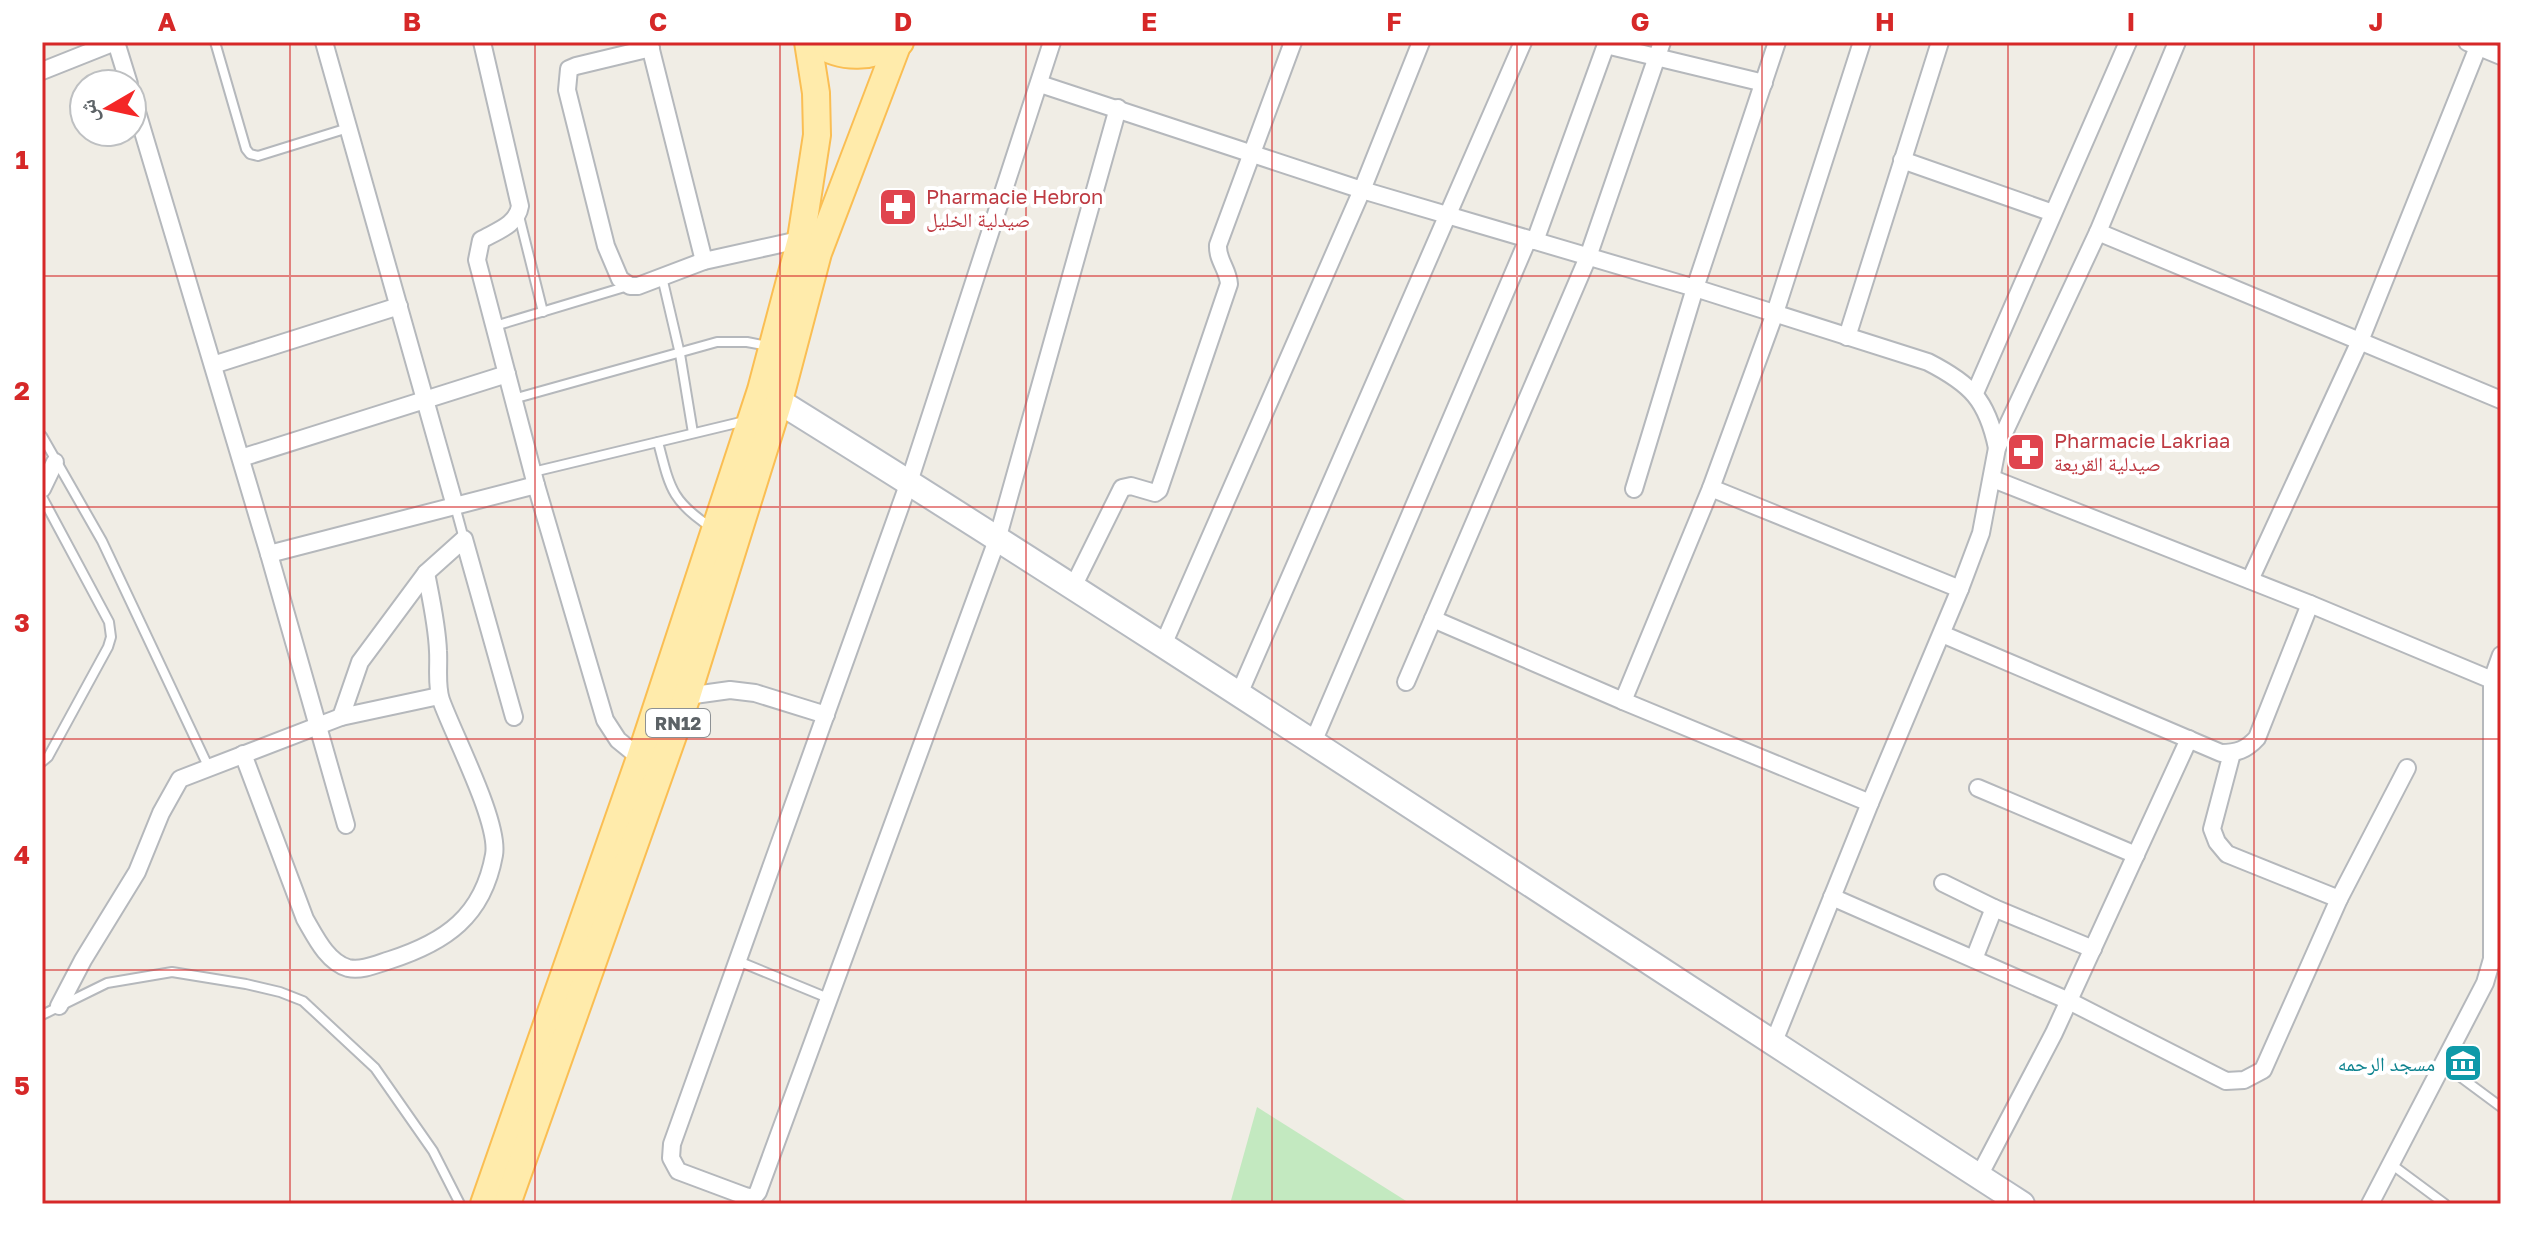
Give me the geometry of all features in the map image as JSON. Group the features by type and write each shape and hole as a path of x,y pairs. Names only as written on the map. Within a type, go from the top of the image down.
{"main road":[{"name":"RN12","path":"484,1204 650,766 687,696 813,237 816,93 808,42"},
{"name":"RN12","path":"816,42 842,54 861,55 881,52 899,43"},
{"name":"RN12","path":"507,1204 650,766 715,530 751,419 770,395 772,347 813,237 899,43"}],"street":[{"path":"42,71 116,42 124,68"},
{"path":"324,42 455,506"},
{"path":"482,42 520,206 514,222 481,240 477,260 534,479 605,720 618,740 650,766"},
{"path":"1052,42 909,482 672,1144 671,1158 678,1171 745,1196 753,1198 758,1192 997,540 1118,108"},
{"path":"1073,587 1122,488 1131,486 1151,493 1159,490 1229,284 1226,269 1217,253 1218,245 1293,42"},
{"path":"1163,645 1362,190 1421,42"},
{"path":"1239,694 1523,42"},
{"path":"1634,489 1695,288 1777,42"},
{"path":"1623,701 1711,488 1775,313 1862,42"},
{"path":"1847,337 1940,42"},
{"path":"1975,393 2128,42"},
{"path":"1773,1044 1960,589 1981,533 1997,448 2098,232 2177,42"},
{"path":"1314,740 1532,240 1606,44 1660,49 1764,83"},
{"path":"2250,580 2360,341 2472,44 2501,56"},
{"path":"704,261 650,45 569,69 567,90 606,246 620,279 630,286 638,286 704,261 813,237"},
{"path":"1406,682 1588,257 1660,49"},
{"path":"1040,84 1362,190 1695,288 1928,362 1953,375 1975,393 1991,419 1997,448"},
{"path":"148,148 346,825"},
{"path":"1902,160 2053,213"},
{"path":"2098,232 2501,400"},
{"path":"213,365 399,306"},
{"path":"241,458 507,374"},
{"path":"770,395 1314,740 1431,822 2022,1204"},
{"path":"42,489 55,462"},
{"path":"269,554 455,506 534,479"},
{"path":"1993,479 2310,604 2492,680"},
{"path":"1711,488 1960,589"},
{"path":"341,717 360,662 426,573 464,539 514,717"},
{"path":"243,754 292,888 318,942 336,961 357,969 422,950 464,920 489,879 495,849 490,820 439,696 436,626 426,573"},
{"path":"1942,634 2221,753 2232,753 2241,752 2257,738 2310,604"},
{"path":"1433,619 1870,803"},
{"path":"2370,1204 2485,983 2492,959 2497,828 2492,680 2501,655"},
{"path":"687,696 730,690 755,693 826,715"},
{"path":"59,1006 137,872 171,791 180,779 341,717 439,696"},
{"path":"1979,1176 2069,1001 2189,739"},
{"path":"2232,753 2212,829 2217,842 2227,854 2339,899"},
{"path":"1832,897 2069,1001 2226,1081 2244,1080 2263,1070 2339,899 2407,768"},
{"path":"1978,788 2136,855"},
{"path":"1943,883 2093,949"},
{"path":"1974,959 1994,908"}],"lane":[{"path":"215,42 250,154 258,156 348,128"},
{"path":"519,215 543,312"},
{"path":"662,277 680,354 693,433"},
{"path":"494,326 630,286"},
{"path":"513,399 717,342 747,342 772,347"},
{"path":"534,479 658,442 751,419"},
{"path":"42,436 102,541 208,766"},
{"path":"658,442 670,490 688,512 715,530"},
{"path":"42,497 109,622 111,637 48,757 42,762"},
{"path":"455,506 464,539"},
{"path":"738,961 829,998"},
{"path":"42,1015 107,983 172,972 246,984 303,1001 375,1068 433,1151 460,1204"},
{"path":"2443,1064 2501,1107"},
{"path":"2391,1164 2445,1204"}],"green space":[{"path":"1257,1107 1411,1204 1230,1204"}],"place":[{"name":"Pharmacie Hebron صيدلية الخليل","path":"898,207"},
{"name":"Pharmacie Lakriaa صيدلية القريعة","path":"2026,452"},
{"name":"مسجد الرحمه","path":"2463,1063"}]}
